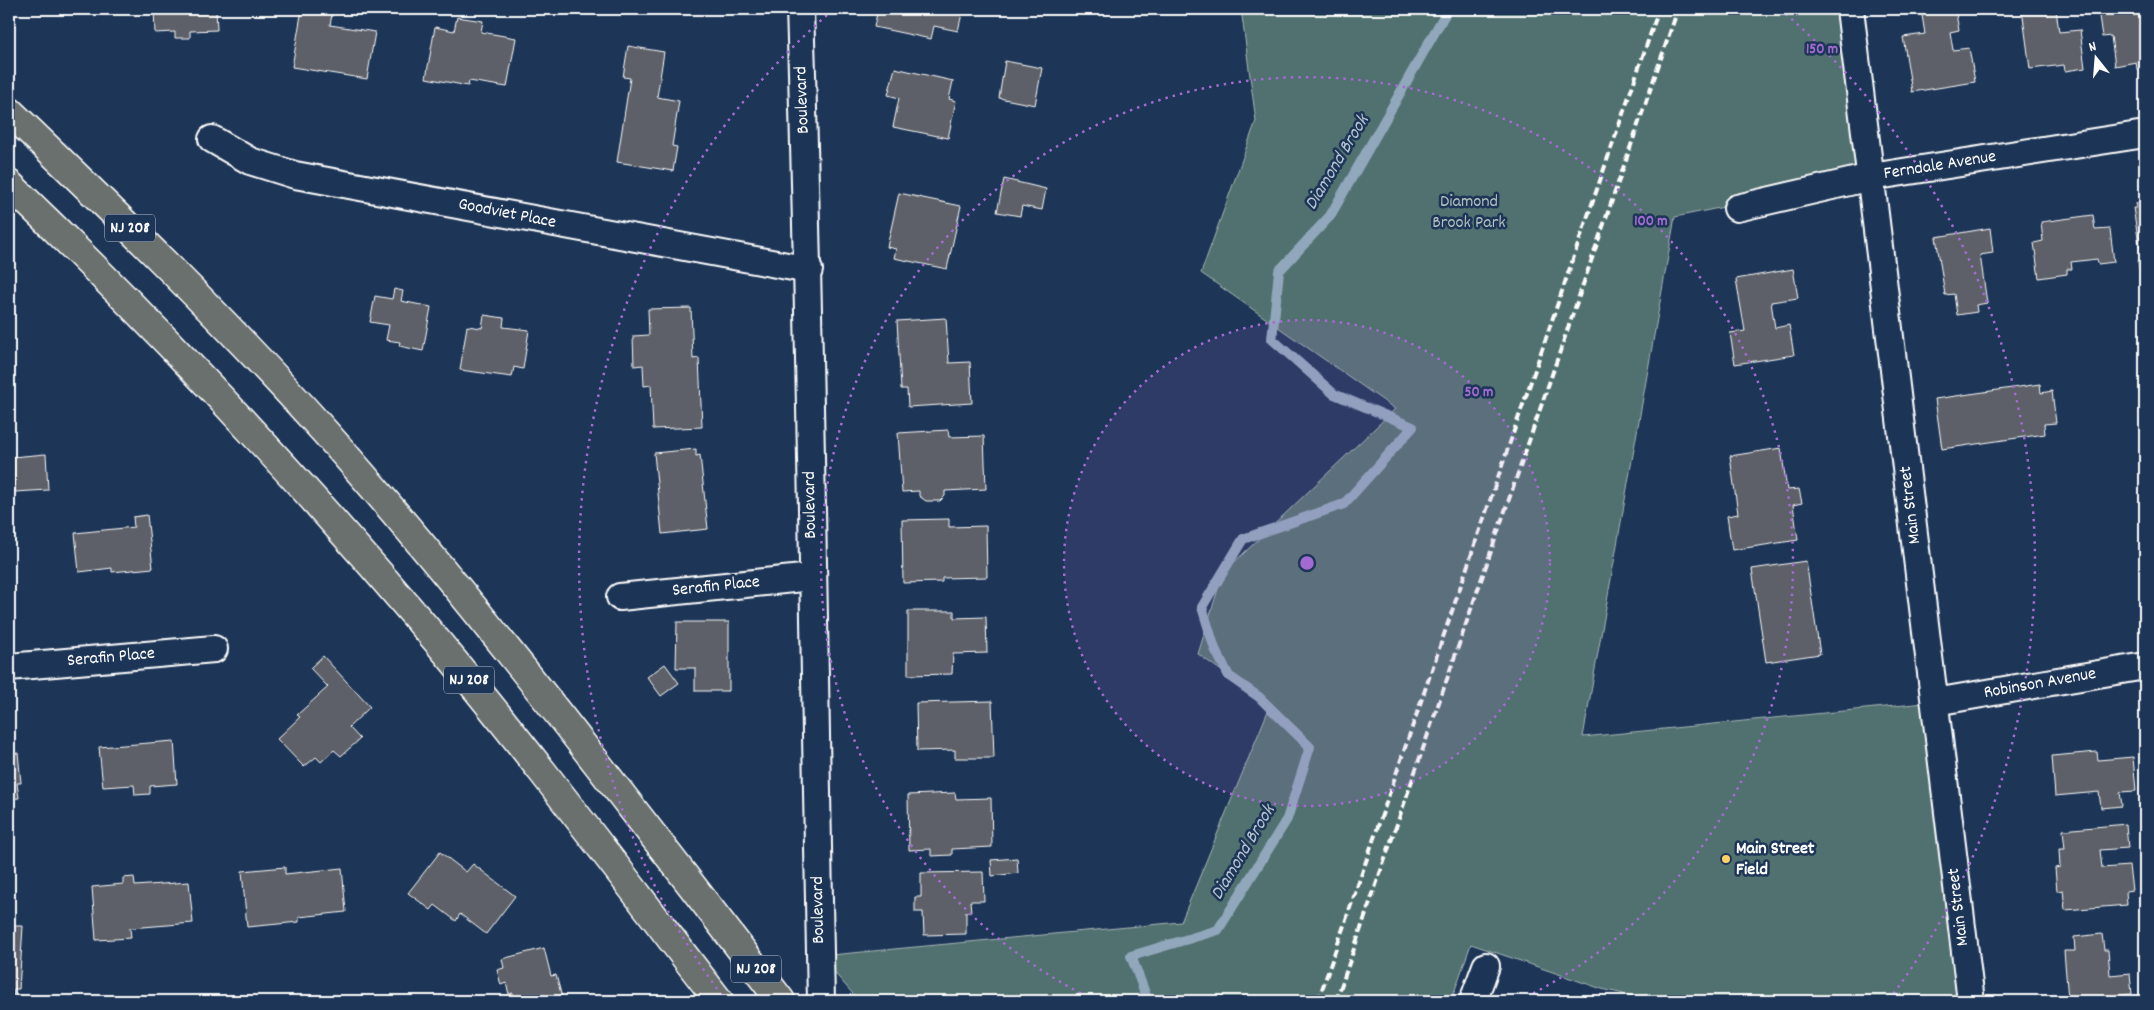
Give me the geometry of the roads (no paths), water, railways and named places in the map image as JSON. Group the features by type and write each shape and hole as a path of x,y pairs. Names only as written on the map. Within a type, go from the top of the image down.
{"highway":[{"name":"NJ 208","path":"9,110 162,260 248,348 324,432 483,618 781,1001"},
{"name":"NJ 208","path":"9,184 200,375 360,552 513,735 719,1001"}],"street":[{"name":"Boulevard","path":"800,9 809,270 812,577 821,1001"},
{"name":"Main Street","path":"1850,9 1971,1001"},
{"name":"Ferndale Avenue","path":"1736,208 1871,177 2145,134"},
{"name":"Goodviet Place","path":"212,139 250,161 295,175 809,270"},
{"name":"Serafin Place","path":"620,597 812,577"},
{"name":"Serafin Place","path":"9,667 214,650"},
{"name":"Robinson Avenue","path":"1935,702 2145,666"},
{"path":"1473,1001 1486,966"}],"waterway":[{"name":"Diamond Brook","path":"1148,1001 1131,956 1218,930 1287,819 1310,747 1259,697 1229,676 1215,649 1202,607 1243,539 1344,504 1413,427 1334,394 1272,339 1279,271 1330,216 1448,9"}],"railway":[{"path":"1318,1001 1659,9"},
{"path":"1336,1001 1678,9"}],"place":[{"name":"Main Street Field","path":"1726,859"}],"park label":[{"name":"Diamond Brook Park","path":"1469,212"}]}
